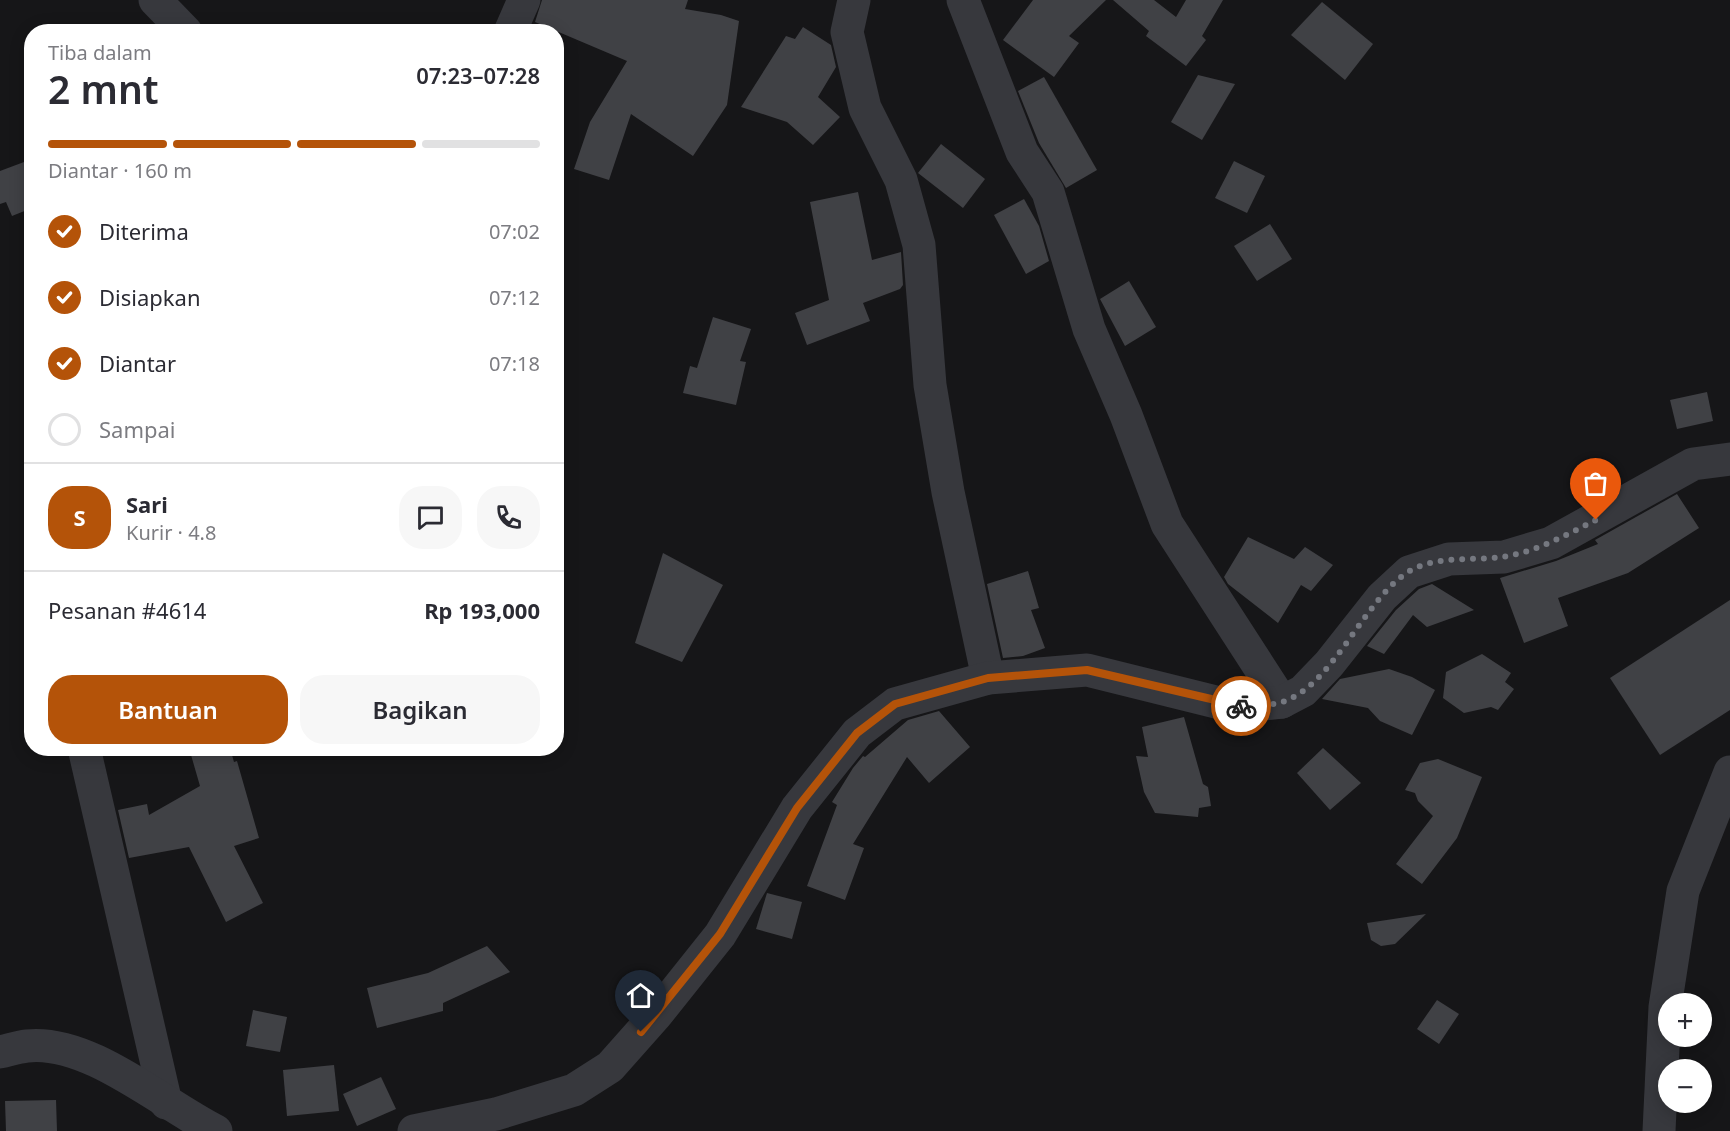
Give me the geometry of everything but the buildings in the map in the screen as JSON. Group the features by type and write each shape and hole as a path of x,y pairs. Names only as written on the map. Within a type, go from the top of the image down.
{"street":[{"path":"155,0 178,24"},
{"path":"514,24 524,0"},
{"path":"854,0 847,32 865,108 901,180 919,246 930,385 948,492 988,678"},
{"path":"963,0 1022,152 1048,192 1089,329 1130,425 1167,524 1282,702"},
{"path":"414,1131 495,1114 574,1090 610,1067 657,1014 720,934 797,808 857,733 895,704 988,678 1087,670 1236,707 1282,702 1303,691 1329,664 1382,597 1409,572 1449,559 1504,557 1551,543 1693,464 1730,459"},
{"path":"86,756 166,1103"},
{"path":"1659,1131 1665,1007 1683,891 1730,772"},
{"path":"0,1052 29,1046 66,1050 107,1065 166,1103 216,1131"}],"way so far":[{"path":"1241,706 1282,702 1303,691 1329,664 1382,597 1409,572 1449,559 1504,557 1551,543 1596,520"}],"route":[{"path":"641,1032 720,934 797,808 857,733 895,704 988,678 1047,671 1087,670 1128,678 1236,707 1241,706"}]}
